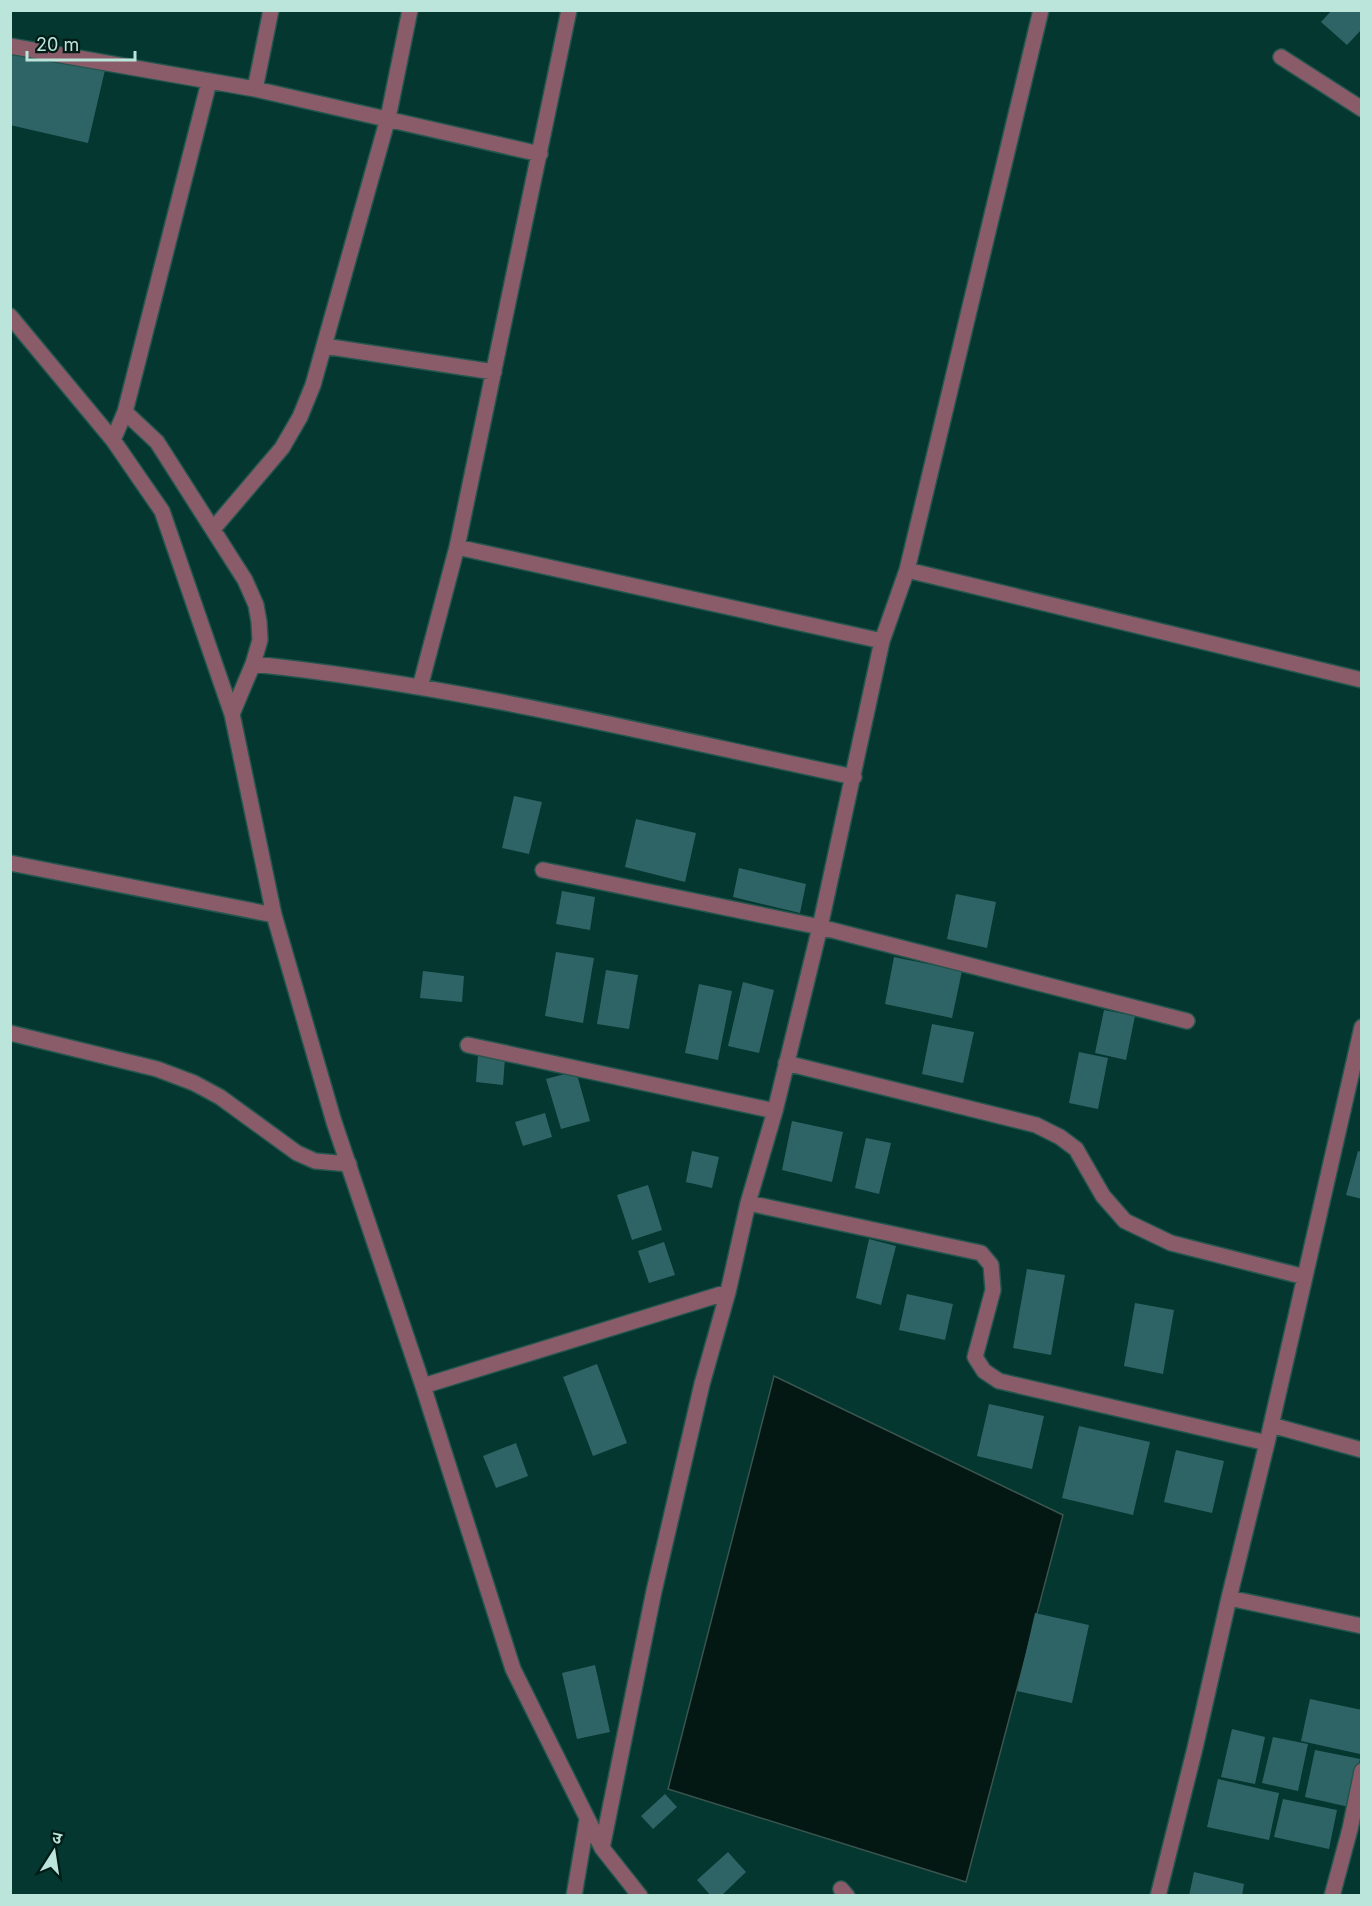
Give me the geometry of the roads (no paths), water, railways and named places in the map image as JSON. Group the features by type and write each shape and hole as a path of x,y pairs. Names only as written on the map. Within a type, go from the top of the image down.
{"street":[{"path":"255,89 271,10"},
{"path":"214,528 282,448 300,417 313,385 388,118 410,10"},
{"path":"420,687 457,547 569,10"},
{"path":"602,1848 654,1591 702,1384 728,1292 748,1203 775,1111 820,927 882,641 907,570 1041,10"},
{"path":"10,46 255,89 540,154"},
{"path":"1281,57 1362,109"},
{"path":"113,440 125,412 209,82"},
{"path":"10,316 113,440 162,511 232,714 274,915 334,1122 423,1386 513,1669 602,1848 640,1896"},
{"path":"324,346 494,372"},
{"path":"125,412 157,442 214,528 245,580 256,605 260,640 232,714"},
{"path":"457,547 882,641"},
{"path":"907,570 1362,680"},
{"path":"253,663 420,687 854,777"},
{"path":"10,863 274,915"},
{"path":"543,870 820,927 1187,1021"},
{"path":"1158,1896 1195,1748 1228,1598 1268,1443 1362,1027"},
{"path":"10,1033 157,1070 194,1083 220,1096 297,1153 315,1161 349,1164"},
{"path":"468,1045 775,1111"},
{"path":"786,1063 1036,1125 1060,1137 1076,1149 1102,1196 1125,1221 1171,1243 1305,1277"},
{"path":"748,1203 981,1253 991,1265 993,1290 975,1357 984,1371 999,1381 1268,1443"},
{"path":"423,1386 728,1292"},
{"path":"1271,1425 1362,1450"},
{"path":"1228,1598 1362,1626"},
{"path":"1332,1896 1356,1830 1362,1771"},
{"path":"574,1896 587,1819"}]}
